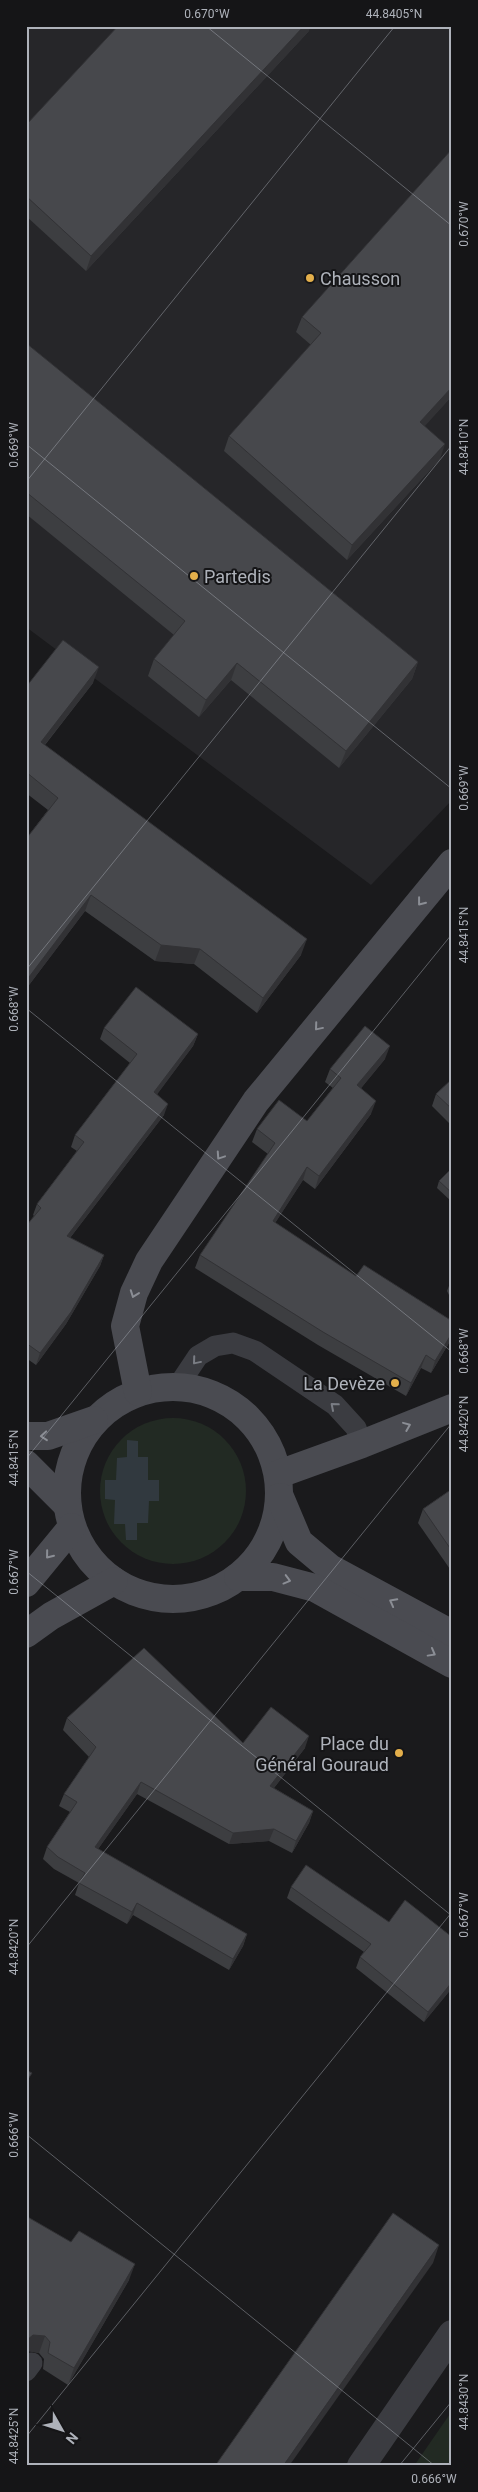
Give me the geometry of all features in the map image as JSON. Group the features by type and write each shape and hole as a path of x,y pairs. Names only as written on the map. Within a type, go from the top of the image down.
{"main road":[{"path":"138,1392 125,1326 134,1294 149,1261 256,1101 452,863"},
{"path":"26,1583 69,1516 66,1482 71,1459 81,1438 94,1420 115,1403 138,1392 158,1387 178,1386 207,1391 232,1403 254,1422 270,1447 279,1486 299,1542 330,1568 452,1634"},
{"path":"279,1486 362,1444 452,1408"},
{"path":"26,1436 48,1436 94,1420"},
{"path":"26,1464 69,1516 88,1558 114,1581 141,1594 176,1599 211,1592 238,1577 252,1564 269,1539 276,1519 279,1486"},
{"path":"238,1577 273,1577 315,1588 452,1664"},
{"path":"26,1634 51,1616 114,1581"}],"street":[{"path":"361,2466 452,2334"}],"lane":[{"path":"178,1386 198,1356 215,1346 234,1343 255,1351 336,1405 356,1428 362,1444"}],"shaded area":[{"path":"26,26 452,26 452,800 371,885 26,627"},
{"path":"173,1418 201,1423 225,1439 241,1463 246,1491 241,1519 225,1543 201,1559 173,1564 145,1559 121,1543 105,1519 100,1491 105,1463 121,1439 145,1423"},
{"path":"127,1440 138,1441 138,1457 148,1457 148,1480 159,1480 159,1501 149,1501 148,1523 137,1523 137,1540 126,1540 125,1524 114,1524 115,1500 105,1499 105,1480 116,1480 117,1458 127,1457"},
{"path":"452,2411 452,2466 414,2466"}],"building":[{"path":"118,26 304,26 91,256 26,196 26,125"},
{"path":"452,149 452,387 420,422 445,444 352,545 229,436 321,333 302,317"},
{"name":"Partedis","path":"26,343 418,662 346,751 237,663 206,700 154,659 185,621 26,492"},
{"path":"63,640 99,667 41,742 307,939 263,998 200,949 161,945 91,895 26,981 26,839 58,798 26,772 26,687"},
{"path":"136,987 198,1034 154,1092 168,1104 67,1236 104,1255 71,1312 40,1353 26,1343 26,1226 41,1208 37,1204 84,1142 75,1135 137,1054 104,1028"},
{"path":"365,1026 390,1046 357,1085 376,1101 319,1176 307,1167 273,1221 356,1276 364,1265 452,1321 452,1333 435,1361 426,1355 411,1383 323,1332 200,1255 275,1143 257,1129 279,1100 307,1121 341,1078 330,1069"},
{"path":"452,1079 452,1109 436,1094"},
{"path":"452,1168 452,1193 439,1181"},
{"path":"452,1489 452,1551 423,1509"},
{"path":"144,1648 243,1743 271,1707 309,1736 270,1786 313,1811 296,1841 274,1829 233,1833 141,1782 95,1847 247,1934 233,1959 137,1903 132,1912 79,1883 85,1873 58,1857 47,1847 77,1802 64,1794 96,1747 67,1718"},
{"path":"306,1865 389,1922 405,1900 452,1937 452,1982 428,2012 360,1957 371,1944 291,1887"},
{"path":"26,2070 32,2073 26,2082"},
{"path":"393,2213 439,2245 283,2466 215,2466"},
{"path":"26,2216 71,2242 79,2231 135,2264 74,2368 48,2353 50,2342 45,2336 33,2335 26,2340"}],"place":[{"name":"Chausson","path":"310,278"},
{"name":"Partedis","path":"194,576"},
{"name":"La Devèze","path":"395,1383"},
{"name":"Place du Général Gouraud","path":"399,1753"}]}
